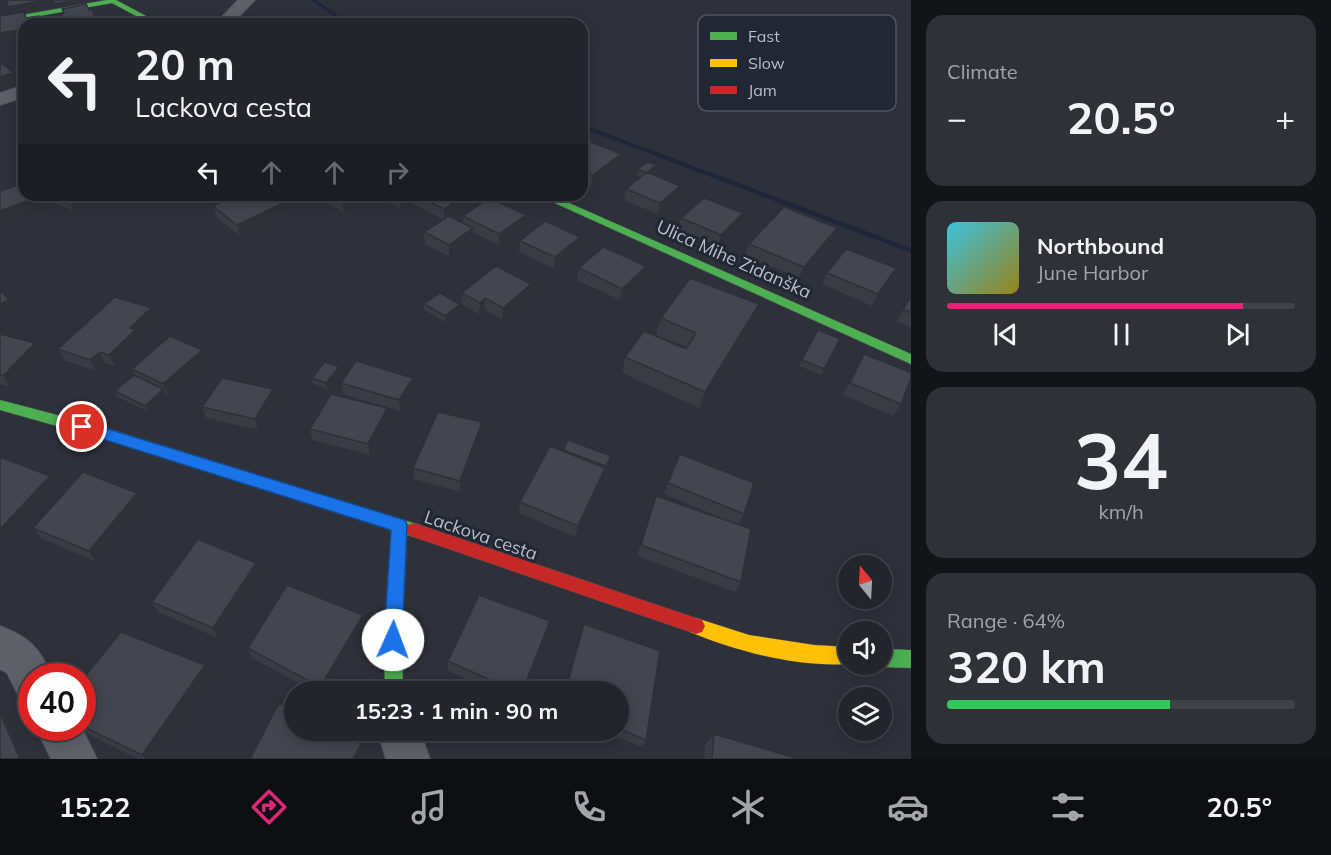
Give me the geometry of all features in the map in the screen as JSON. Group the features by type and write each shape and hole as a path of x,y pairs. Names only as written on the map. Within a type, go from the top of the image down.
{"street":[{"path":"229,18 247,0"},
{"path":"0,21 113,1 146,18"},
{"path":"0,99 18,94"},
{"name":"Ulica Mihe Zidanška","path":"556,201 911,359"},
{"name":"Lackova cesta","path":"0,405 103,432 399,525 749,644 838,655"},
{"path":"394,681 393,640 399,525"},
{"path":"0,645 23,663"},
{"path":"892,658 911,659"},
{"path":"65,741 75,759"},
{"path":"402,741 408,759"}],"building":[{"path":"7,0 34,0 35,2 8,7"},
{"path":"53,0 65,0 66,2 55,4"},
{"path":"86,4 89,10 92,9 95,17 63,18 62,9"},
{"path":"24,12 26,18 18,18 18,30 0,33 0,16"},
{"path":"2,63 13,73 0,77 0,64"},
{"path":"588,141 621,154 593,175 588,173"},
{"path":"648,162 656,165 646,173 638,169"},
{"path":"647,172 680,186 660,203 626,189"},
{"path":"18,185 18,201 26,201 0,211 0,191"},
{"path":"704,198 743,213 721,235 681,218"},
{"path":"61,201 78,201 71,205"},
{"path":"224,201 277,201 281,204 237,225 213,206"},
{"path":"428,201 456,201 444,209"},
{"path":"485,201 496,201 526,215 499,234 463,216"},
{"path":"784,207 837,228 804,267 749,244"},
{"path":"449,216 473,228 449,245 424,232"},
{"path":"545,221 580,237 555,257 520,241"},
{"path":"603,247 646,266 622,289 579,268"},
{"path":"846,249 896,268 878,294 827,273"},
{"path":"496,266 531,284 503,308 485,298 480,303 462,293"},
{"path":"690,278 759,304 705,392 625,357 644,331 686,349 696,333 661,318"},
{"path":"2,292 9,300 0,304 0,293"},
{"path":"440,293 460,304 445,316 424,304"},
{"path":"115,297 151,308 130,328 135,330 109,355 100,352 90,360 58,349"},
{"path":"911,297 911,313 903,309"},
{"path":"818,330 840,339 824,369 802,360"},
{"path":"0,334 35,343 3,376 0,375"},
{"path":"170,336 202,350 163,384 132,369"},
{"path":"864,354 911,373 901,404 850,383"},
{"path":"356,361 413,378 399,400 341,383"},
{"path":"325,362 339,367 326,383 312,378"},
{"path":"134,375 163,389 145,406 115,391"},
{"path":"222,378 273,389 255,419 202,407"},
{"path":"331,394 387,408 368,444 310,429"},
{"path":"438,412 482,422 460,481 413,468"},
{"path":"568,440 611,456 606,466 563,450"},
{"path":"550,446 605,468 578,526 520,502"},
{"path":"680,454 754,483 744,514 668,483"},
{"path":"0,457 50,476 0,529"},
{"path":"83,472 137,493 89,551 33,528"},
{"path":"656,496 751,529 741,582 641,545"},
{"path":"198,539 256,563 213,628 152,602"},
{"path":"287,585 363,615 324,681 309,681 248,648"},
{"path":"479,595 550,621 526,681 493,681 448,661"},
{"path":"584,624 660,651 646,740 629,733 629,681 568,681"},
{"path":"121,632 205,665 142,755 96,733 96,663"},
{"path":"279,703 284,706 284,741 355,741 361,744 353,759 250,759"},
{"path":"0,713 20,759 0,759"},
{"path":"714,734 799,759 712,759"}],"waterway":[{"path":"313,0 339,18"},
{"path":"588,128 911,251"}],"traffic: fast":[{"path":"0,21 113,1 146,18"},
{"path":"556,201 911,359"},
{"path":"0,405 103,433 414,530"},
{"path":"394,681 393,640 399,525"},
{"path":"892,658 911,659"}],"traffic: slow":[{"path":"696,626 749,644 838,655"}],"traffic: jam":[{"path":"414,530 696,626"}],"route":[{"path":"82,427 399,525 393,640"}]}
